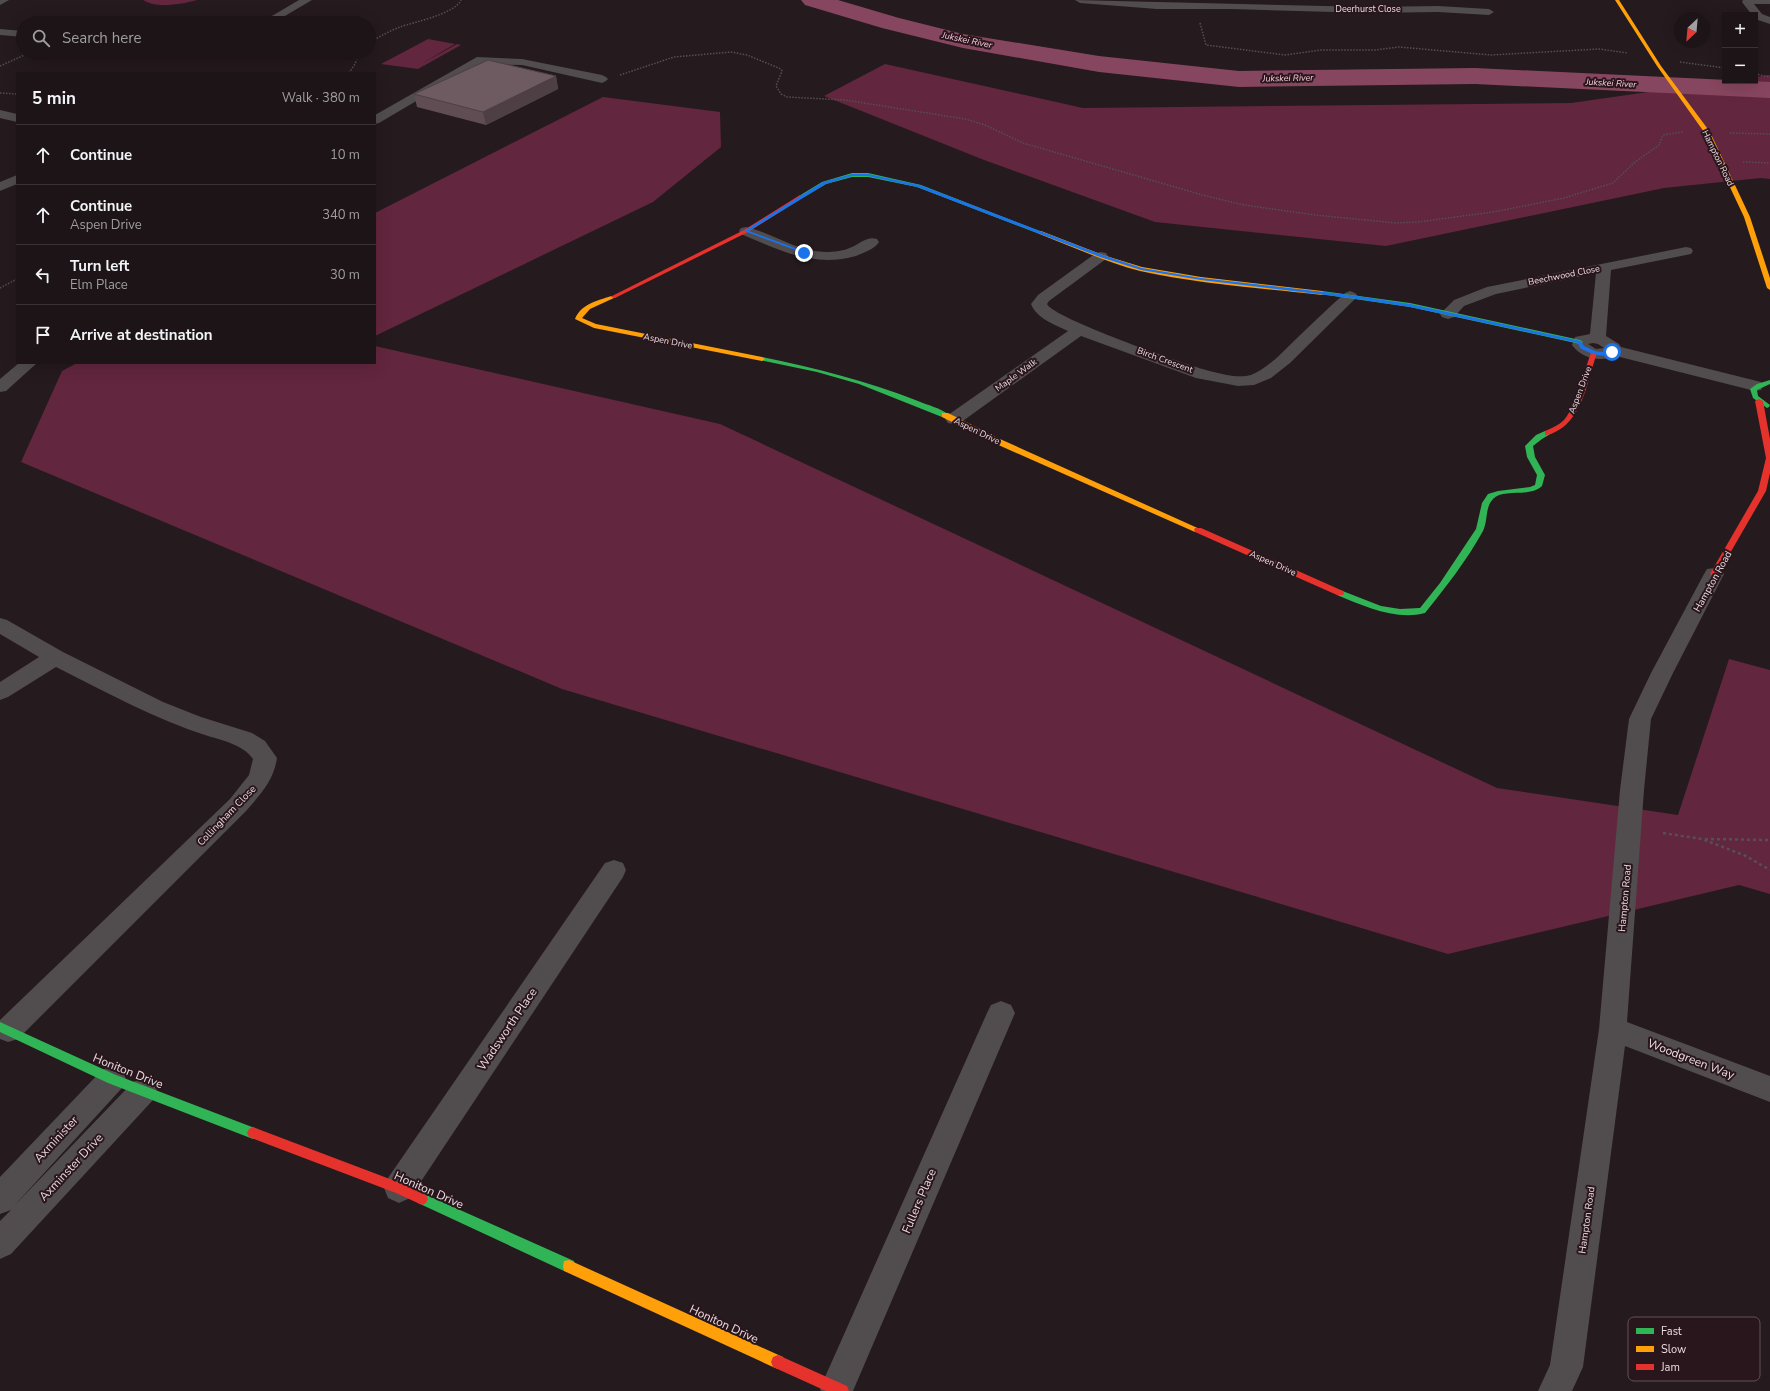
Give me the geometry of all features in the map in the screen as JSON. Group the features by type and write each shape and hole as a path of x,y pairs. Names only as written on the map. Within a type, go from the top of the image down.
{"street":[{"path":"0,2 4,0"},
{"path":"278,16 307,0"},
{"name":"Deerhurst Close","path":"1080,0 1143,6 1196,4 1369,10 1438,9 1489,12"},
{"name":"Hampton Road","path":"1617,0 1654,55 1659,66 1707,132 1719,160 1747,216 1770,288"},
{"path":"1770,1 1751,0 1747,2 1758,16 1770,21"},
{"path":"0,32 16,33"},
{"path":"376,119 477,60 522,62 602,79"},
{"path":"0,114 16,118"},
{"name":"Aspen Drive","path":"1580,342 1410,306 1350,296 1160,273 1101,256 918,186 868,175 852,175 824,183 746,231 628,291 583,310 579,314 578,319 594,326 850,378 890,392 954,419 1033,457 1361,602 1388,612 1407,614 1422,611 1443,586 1480,529 1486,503 1491,496 1498,493 1532,489 1538,486 1541,475 1531,457 1529,446 1539,437 1557,429 1566,422 1573,411 1596,346 1604,267"},
{"path":"0,187 16,179"},
{"path":"746,231 804,253 820,256 852,254 872,242"},
{"name":"Beechwood Close","path":"1448,314 1459,302 1475,295 1517,284 1686,251"},
{"name":"Birch Crescent","path":"1101,256 1053,290 1039,304 1041,309 1048,315 1079,330 1202,374 1238,381 1254,380 1284,360 1350,296"},
{"name":"Maple Walk","path":"954,419 1079,330"},
{"path":"1580,342 1582,347 1596,346 1605,354 1613,350 1761,388"},
{"path":"0,387 28,364"},
{"path":"1767,372 1761,388 1770,408"},
{"name":"Hampton Road","path":"1563,1383 1613,1029 1632,790 1640,719 1662,673 1714,574 1762,491 1770,458 1761,388"},
{"name":"Collingham Close","path":"0,625 55,657 155,708 193,723 244,739 257,747 265,758 264,770 257,783 238,805 4,1029"},
{"path":"0,692 55,657"},
{"name":"Wadsworth Place","path":"399,1188 614,870"},
{"name":"Fullers Place","path":"838,1390 1000,1013"},
{"name":"Honiton Drive","path":"4,1029 112,1079 399,1188 838,1390"},
{"name":"Woodgreen Way","path":"1613,1029 1770,1090"},
{"name":"Axminister","path":"0,1199 112,1079"},
{"name":"Axminster Drive","path":"0,1243 143,1091"}],"path":[{"path":"376,38 399,28 451,10 459,5 461,0"},
{"path":"1196,4 1206,45 1284,56 1321,50 1375,50 1399,47 1491,54 1599,49 1633,54 1654,55 1675,61 1722,68"},
{"path":"602,79 614,77 674,57 731,52 742,53 781,69 782,71 776,86 781,94 787,97 845,100 965,119 985,125 1023,142 1098,166 1206,196 1244,205 1315,215 1396,223 1418,222 1493,212 1578,194 1613,183 1635,162 1659,145 1663,135 1676,132 1770,134"},
{"path":"0,66 16,59"},
{"path":"350,72 357,60"},
{"path":"1758,74 1770,76"},
{"path":"0,93 16,94"},
{"path":"0,288 16,280"},
{"path":"1663,833 1702,839 1770,840"},
{"path":"1702,839 1746,856 1770,870"}],"shaded area":[{"path":"143,0 197,0 162,5 149,3"},
{"path":"428,39 455,44 421,64 457,44 461,45 418,69 381,64"},
{"path":"885,64 1083,108 1571,103 1722,81 1722,84 1758,84 1758,77 1770,75 1770,179 1761,178 1664,188 1386,246 1155,222 984,160 824,96"},
{"path":"603,97 720,112 721,147 653,202 376,336 376,212"},
{"path":"376,346 720,424 1497,788 1678,815 1729,659 1770,670 1770,894 1739,885 1448,954 562,689 21,462 62,371 75,364 376,364"}],"building":[{"path":"488,60 556,76 483,112 414,94"}],"waterway":[{"name":"Jukskei River","path":"813,0 891,23 963,41 1099,64 1239,79 1475,76 1770,90"}],"traffic: fast":[{"path":"802,196 824,183 852,175 868,175 919,186 1039,232"},
{"path":"1322,293 1410,305 1580,342"},
{"path":"762,359 817,370 861,383 945,415"},
{"path":"1767,406 1755,397 1753,389 1759,385 1770,382"},
{"path":"1340,593 1380,608 1400,612 1422,611 1443,585 1480,529 1486,503 1491,496 1498,493 1532,489 1538,486 1541,475 1531,457 1529,446 1539,437 1548,433"},
{"path":"0,1027 112,1079 253,1133"},
{"path":"422,1199 569,1266"}],"traffic: slow":[{"path":"1617,0 1659,66 1707,132 1747,217 1770,288"},
{"path":"1039,232 1101,256 1141,269 1201,279 1322,293"},
{"path":"613,297 587,308 578,319 594,326 762,359"},
{"path":"945,415 997,441 1198,530"},
{"path":"569,1266 778,1362"}],"traffic: jam":[{"path":"613,297 746,231 802,196"},
{"path":"1548,433 1564,424 1570,416 1578,399 1594,353"},
{"path":"1714,574 1762,491 1770,458 1759,401"},
{"path":"1198,530 1340,593"},
{"path":"253,1133 399,1188 422,1199"},
{"path":"778,1362 842,1391"}],"route":[{"path":"804,253 746,231 824,183 852,175 868,175 918,186 1101,256 1141,269 1201,279 1378,300 1580,342 1582,347 1589,352 1605,354 1612,352"}]}
